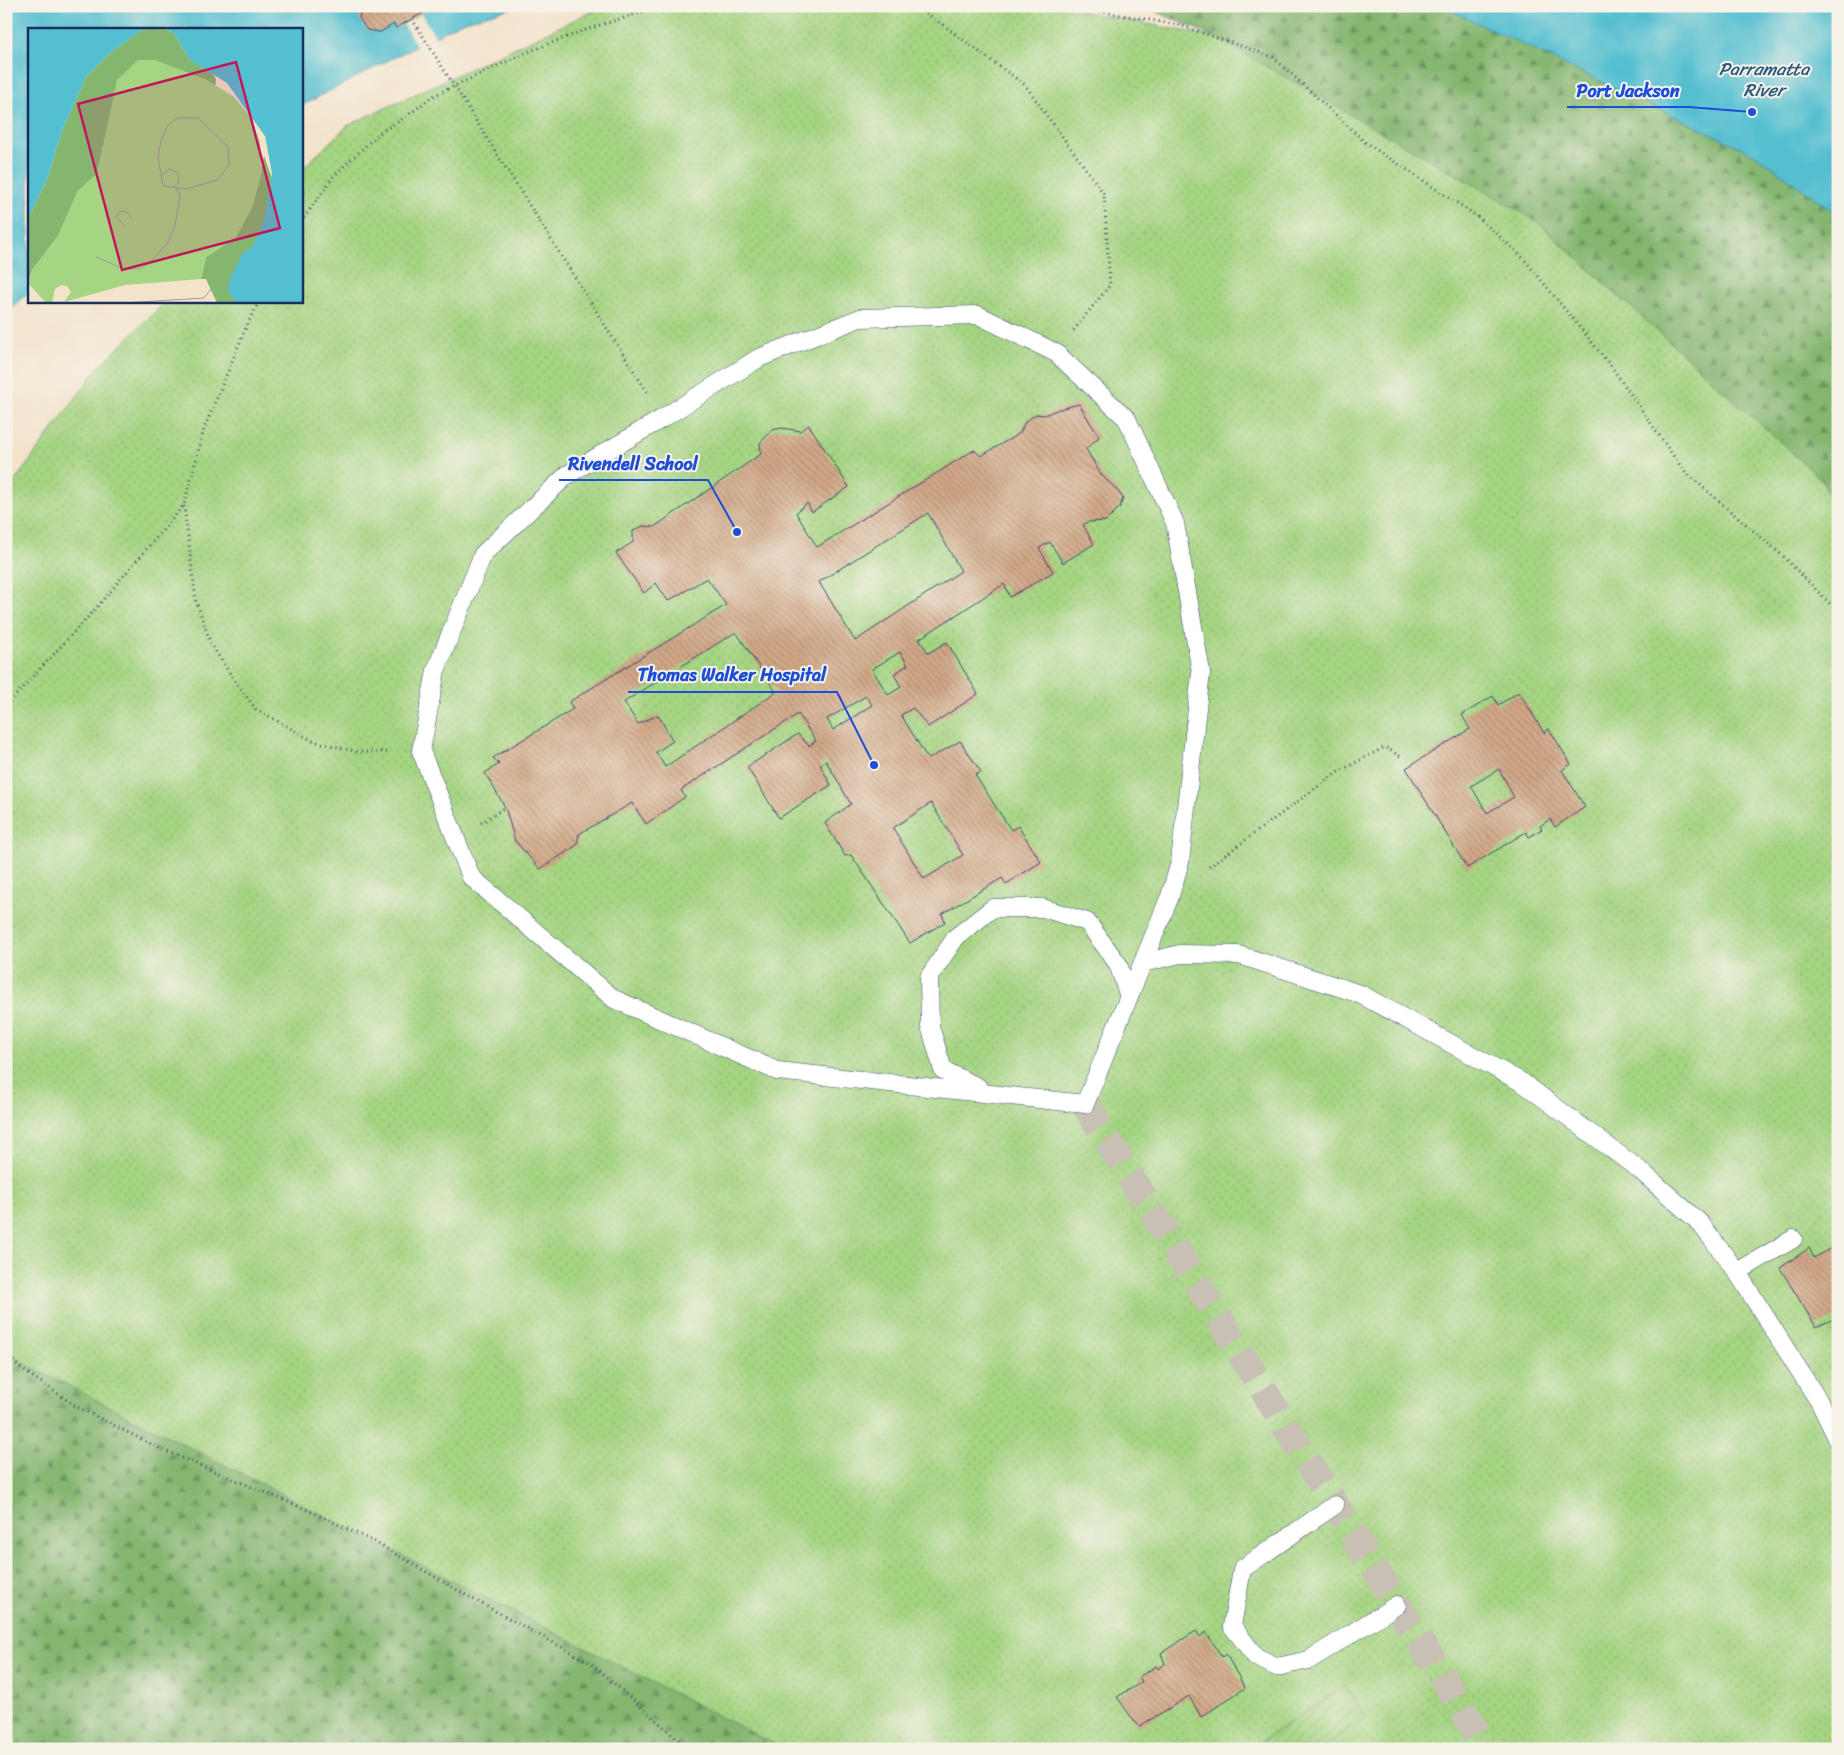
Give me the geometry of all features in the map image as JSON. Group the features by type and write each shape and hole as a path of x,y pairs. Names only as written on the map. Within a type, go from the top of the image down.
{"lane":[{"path":"978,315 1056,353 1128,419 1175,523 1201,672 1180,862 1170,896 1085,1104 777,1071 614,998 471,877 422,751 436,670 483,554 567,474 663,418 759,358 860,318 978,315"},
{"path":"990,1093 943,1070 930,1026 929,977 956,937 993,908 1043,908 1088,922 1118,964 1129,998"},
{"path":"1143,963 1180,954 1239,955 1360,994 1531,1089 1640,1171 1700,1223 1738,1272 1820,1403 1838,1440"},
{"path":"1738,1272 1793,1239"},
{"path":"1335,1505 1242,1568 1232,1626 1256,1657 1277,1667 1309,1660 1397,1605"},
{"path":"1836,1749 1838,1745"}],"path":[{"path":"302,221 333,177 379,133 401,120 435,95 524,53 585,30 661,6"},
{"path":"908,6 921,9 1025,85 1104,194 1110,285 1056,353"},
{"path":"1070,6 1180,25 1273,57 1365,142 1478,217 1524,259 1611,366 1684,471 1784,557 1838,612"},
{"path":"412,19 629,363"},
{"path":"258,302 204,429 184,505 196,601 211,644 236,683 256,709 313,742 358,752 422,751"},
{"path":"6,706 98,606 184,505"},
{"path":"1170,896 1336,773 1385,747 1402,758"},
{"path":"6,1354 23,1370 77,1407 162,1450 305,1509 373,1541 480,1603 591,1663 688,1749"}],"green space":[{"path":"604,6 1055,6 1215,37 1535,220 1823,481 1838,526 1838,1749 784,1749 6,1354 6,493 98,368 165,302 302,302 302,169 347,126"},
{"path":"1143,6 1523,6 1838,171 1838,526 1823,481 1215,37"},
{"path":"6,892 508,1608 784,1749 6,1749"},
{"path":"1345,1686 1366,1718 1320,1749 1250,1749"}],"water":[{"path":"6,6 518,6 462,22 302,105 302,28 28,28 28,293 6,315"},
{"name":"Parramatta River","path":"1441,6 1838,6 1838,215 1756,155"}],"pier":[{"path":"421,14 436,38 418,48 403,24"}],"building":[{"path":"362,6 426,6 428,10 396,28 394,24 380,32 367,30 359,18"},
{"path":"1079,404 1099,437 1086,449 1102,476 1123,498 1120,507 1106,521 1088,522 1083,525 1094,544 1063,563 1050,542 1039,548 1053,572 1010,597 1004,584 919,639 928,653 947,642 978,694 928,727 913,708 901,715 928,759 960,741 981,772 975,775 1011,830 1018,826 1041,862 1006,884 1002,878 942,914 945,922 910,943 851,855 845,856 825,823 851,804 826,761 820,765 831,785 779,818 747,767 798,734 809,746 816,741 798,714 681,790 685,797 646,824 632,803 579,834 577,845 540,869 515,841 505,807 485,773 499,764 493,758 573,709 569,702 726,605 707,578 668,601 656,583 644,593 616,553 633,542 633,531 643,526 654,527 761,454 760,443 772,430 782,428 800,431 809,425 849,487 812,512 807,503 796,513 817,547 974,450 981,456 1020,433 1025,422 1036,414 1045,415","holes":["928,513 961,571 855,641 819,582","736,632 776,692 665,767 656,752 673,741 658,715 638,724 624,702","900,652 908,665 894,674 901,687 888,695 872,669","866,696 872,705 833,730 827,719","931,803 963,855 924,879 893,828"]},
{"path":"1519,692 1544,733 1549,729 1571,764 1562,770 1585,807 1555,827 1550,819 1540,826 1542,829 1529,837 1526,832 1467,868 1406,768 1470,729 1462,715 1493,696 1498,705","holes":["1499,769 1514,797 1487,813 1471,786"]},
{"path":"1838,1244 1838,1317 1816,1327 1780,1268 1809,1248 1814,1258"},
{"path":"1196,1631 1200,1637 1206,1632 1222,1657 1226,1654 1245,1688 1201,1717 1189,1696 1140,1726 1134,1721 1117,1697 1142,1682 1139,1677 1156,1666 1158,1669 1165,1664 1161,1653"}],"tunnel":[{"path":"1085,1104 1487,1749"}],"place":[{"name":"Port Jackson","path":"1752,112"},
{"name":"Rivendell School","path":"737,532"},
{"name":"Thomas Walker Hospital","path":"874,765"}]}
